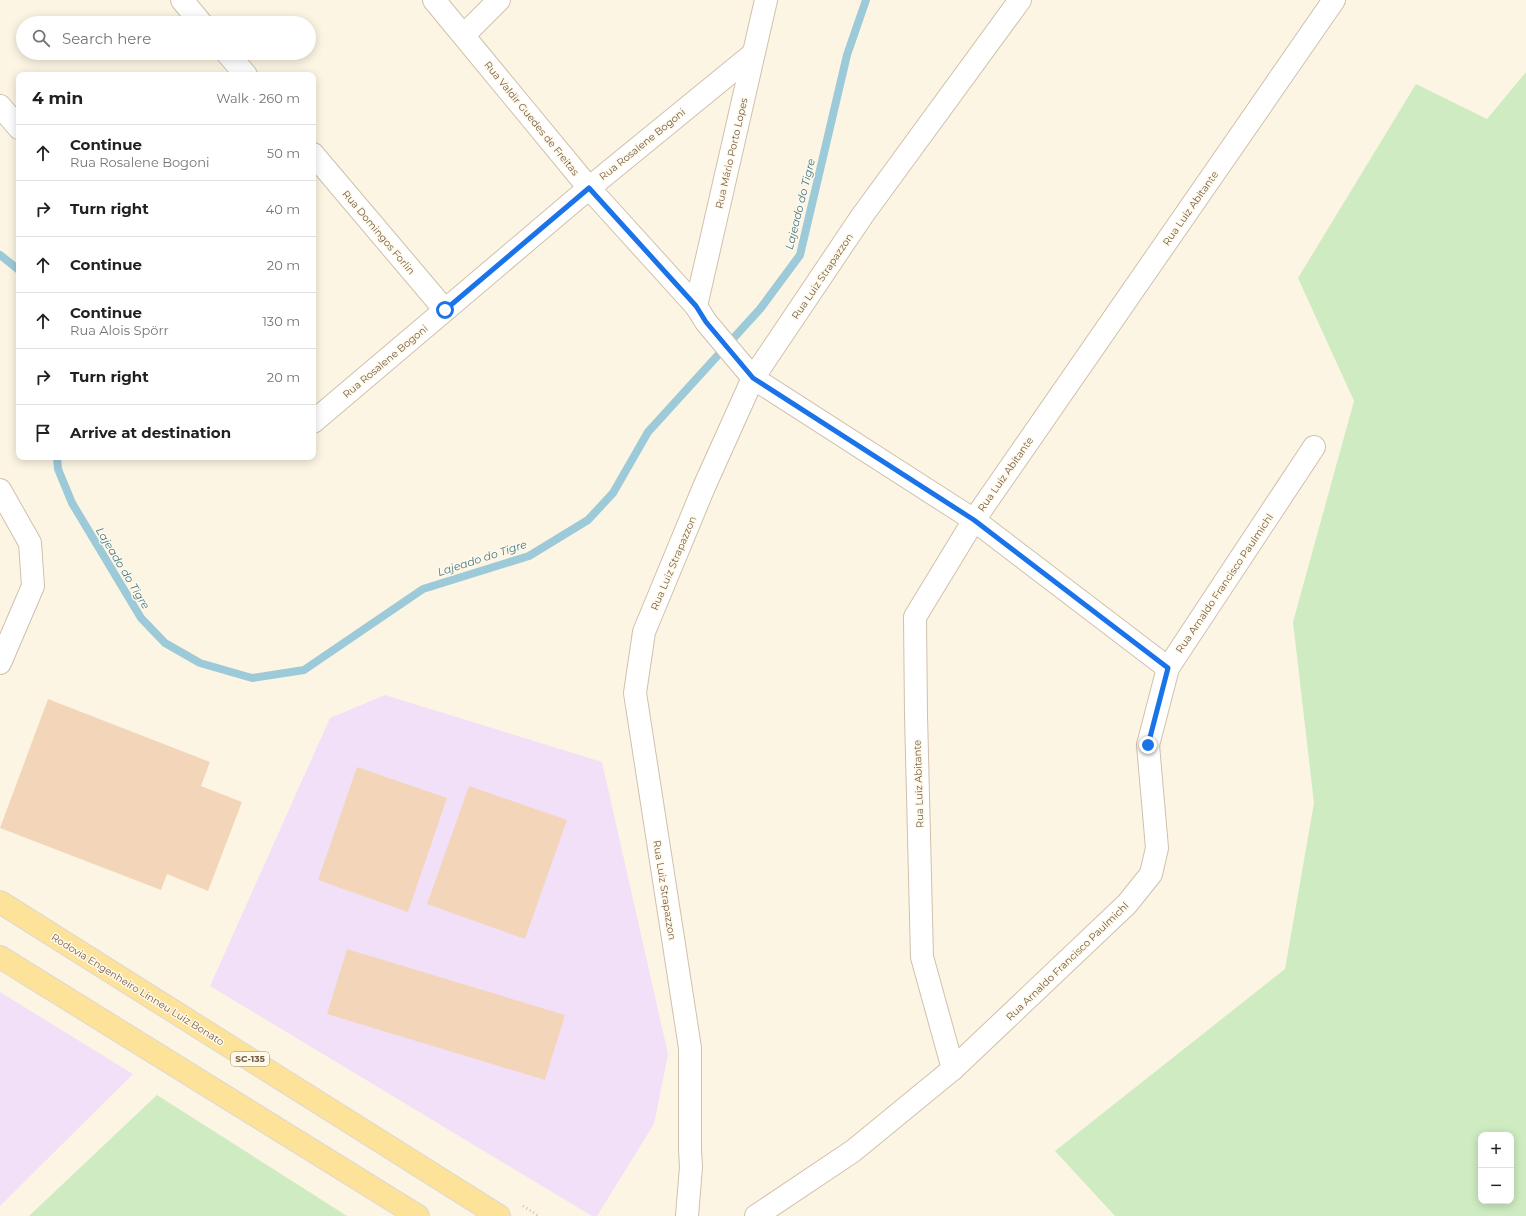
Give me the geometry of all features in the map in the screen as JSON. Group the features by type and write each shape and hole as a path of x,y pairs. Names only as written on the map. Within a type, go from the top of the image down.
{"main road":[{"name":"Rodovia Engenheiro Linneu Luiz Bonato","path":"0,902 499,1216"},
{"path":"0,957 418,1216"}],"street":[{"path":"182,0 195,16"},
{"name":"Rua Valdir Guedes de Freitas","path":"434,0 589,188 701,314 753,378 974,520 1168,668"},
{"path":"464,35 499,0"},
{"name":"Rua Mário Porto Lopes","path":"701,314 753,54 766,0"},
{"name":"Rua Luiz Strapazzon","path":"688,1216 691,1167 690,1048 635,693 644,632 704,487 753,378 862,216 1020,0"},
{"name":"Rua Luiz Abitante","path":"953,1069 922,956 915,616 974,520 1334,0"},
{"name":"Rua Rosalene Bogoni","path":"316,419 589,188 753,54"},
{"path":"233,60 243,72"},
{"path":"0,106 16,125"},
{"name":"Rua Domingos Forlin","path":"316,158 445,310"},
{"name":"Rua Arnaldo Francisco Paulmichl","path":"756,1216 853,1151 953,1069 1127,904 1151,874 1157,848 1148,745 1168,668 1314,447"},
{"path":"0,490 30,543 33,586 0,663"}],"shaded area":[{"path":"385,695 602,762 668,1054 654,1124 597,1216 592,1216 210,986 330,718"},
{"path":"0,992 133,1074 0,1206"}],"green space":[{"path":"1526,72 1526,1216 1115,1216 1055,1151 1285,969 1314,803 1293,622 1354,401 1298,278 1416,84 1487,119"},
{"path":"157,1095 347,1216 29,1216"}],"building":[{"path":"48,699 210,762 201,786 242,802 208,891 167,874 161,890 0,828"},
{"path":"357,767 447,798 408,912 318,880"},
{"path":"469,786 567,820 525,939 427,904"},
{"path":"347,949 565,1015 545,1080 327,1014"}],"waterway":[{"name":"Lajeado do Tigre","path":"57,460 58,469 72,503 141,618 165,643 200,663 252,678 304,670 423,589 529,556 588,520 613,493 648,432 760,309 800,255 847,55 866,0"},
{"name":"Lajeado do Tigre","path":"0,255 16,268"}],"route":[{"path":"445,310 589,188 696,306 706,322 753,378 974,520 1168,668 1148,745"}]}
